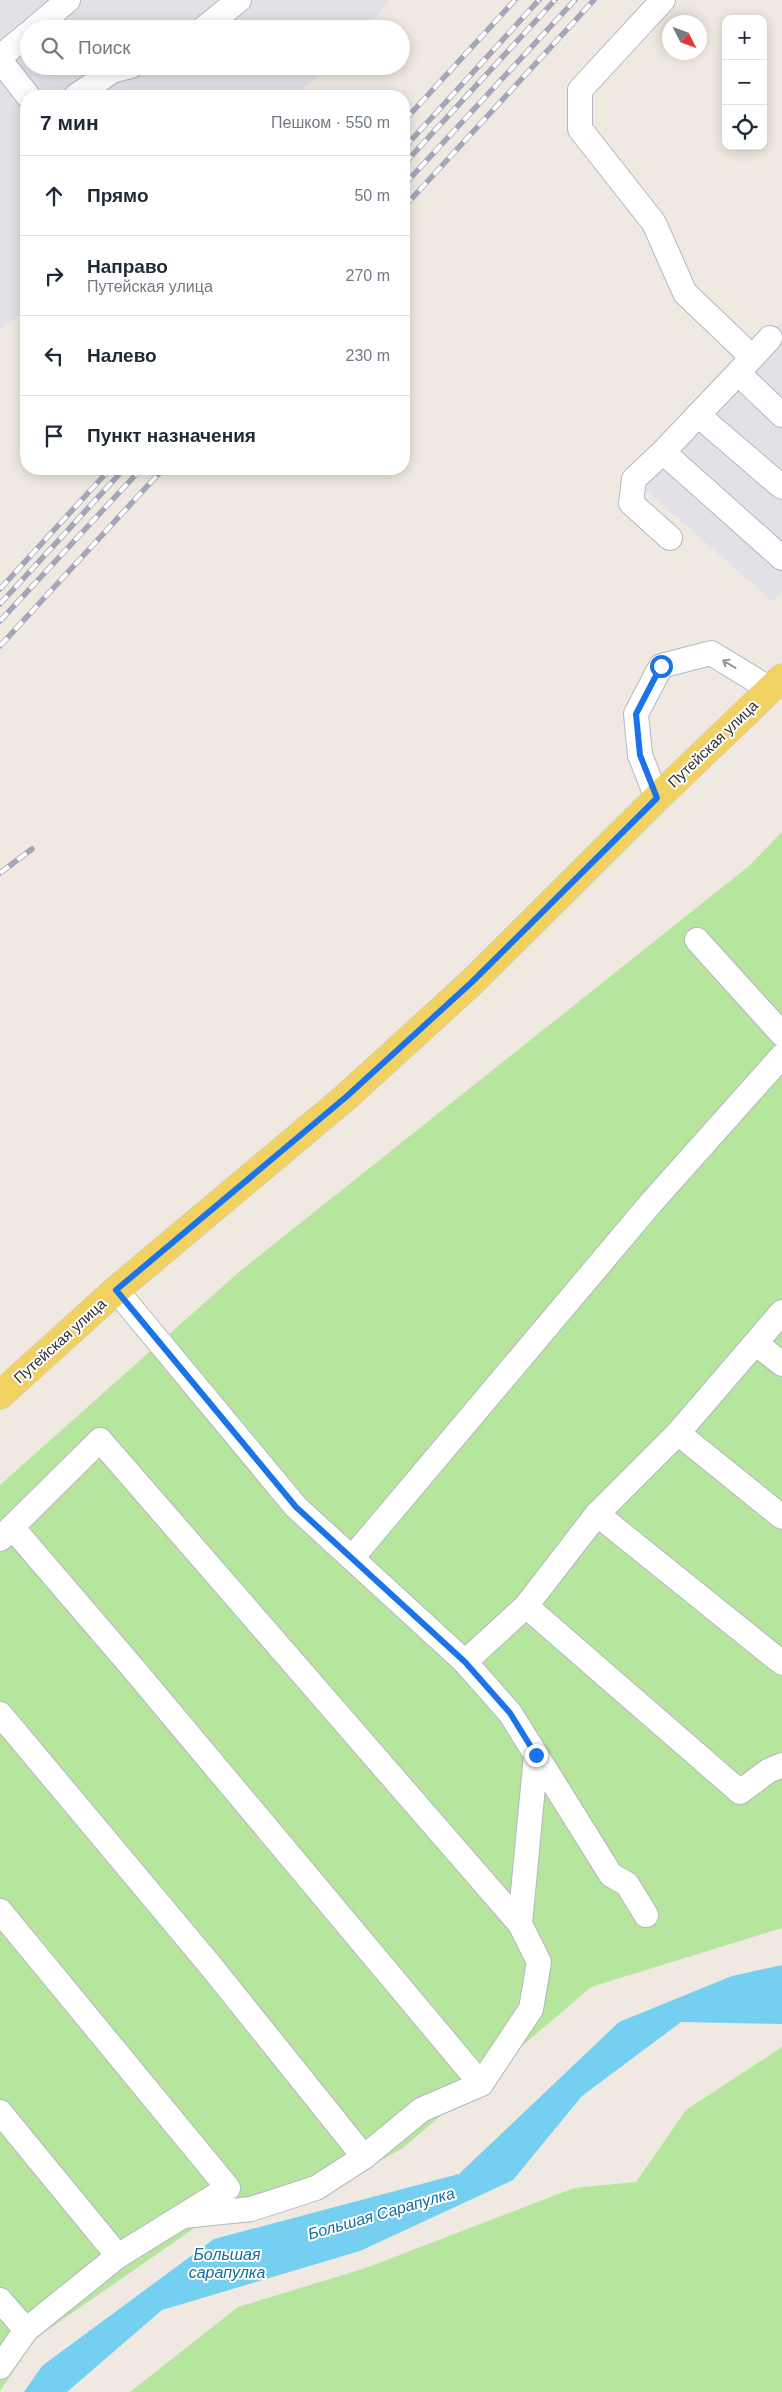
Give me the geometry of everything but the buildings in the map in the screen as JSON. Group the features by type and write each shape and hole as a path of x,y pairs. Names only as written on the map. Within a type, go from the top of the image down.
{"main road":[{"name":"Путейская улица","path":"0,1395 116,1290 346,1097 472,982 657,798 776,684"}],"lane":[{"path":"45,20 68,0"},
{"path":"214,20 240,0"},
{"path":"663,0 580,90 580,129 654,223 685,292 745,365 782,415"},
{"path":"20,41 0,59 23,90"},
{"path":"85,90 106,75"},
{"path":"670,538 631,503 634,479 663,452 745,365 778,339"},
{"path":"698,415 782,487"},
{"path":"663,452 782,558"},
{"path":"657,798 640,755 636,714 661,666 711,653 776,684"},
{"path":"698,940 782,1034"},
{"path":"352,1558 651,1203 782,1056"},
{"path":"116,1290 296,1507 465,1662 510,1713 611,1875 627,1884 646,1915"},
{"path":"465,1662 526,1606 597,1514 678,1433 757,1344 782,1312"},
{"path":"757,1344 782,1364"},
{"path":"678,1433 782,1518"},
{"path":"184,2216 251,2209 316,2188 364,2157 421,2110 481,2084 531,2009 539,1962 520,1924 100,1440 6,1533 132,1667 481,2084"},
{"path":"597,1514 782,1663"},
{"path":"526,1606 740,1792 768,1771 782,1765"},
{"path":"0,1714 210,1965 364,2157"},
{"path":"520,1924 536,1755"},
{"path":"0,1911 228,2188 118,2256 26,2330 0,2367"},
{"path":"0,2112 118,2256"},
{"path":"0,2300 26,2330"}],"shaded area":[{"path":"0,0 390,0 373,20 20,20 20,75 320,75 301,90 20,90 20,315 0,330"},
{"path":"782,321 782,592 773,602 639,484"}],"green space":[{"path":"782,832 782,1928 591,1987 403,2148 355,2175 206,2220 36,2338 0,2391 0,1485 239,1272 749,866"},
{"path":"782,2047 782,2392 130,2392 238,2307 366,2268 574,2188 636,2182 686,2110"}],"water":[{"name":"Большая сарапулка","path":"782,1965 782,2024 681,2022 582,2096 513,2180 360,2251 162,2310 67,2392 24,2392 42,2366 214,2239 459,2174 619,2022 732,1976"}],"railway":[{"path":"410,114 515,0"},
{"path":"410,141 539,0"},
{"path":"410,157 555,0"},
{"path":"410,179 575,0"},
{"path":"410,200 594,0"},
{"path":"0,589 104,475"},
{"path":"0,604 118,475"},
{"path":"0,621 135,475"},
{"path":"0,646 157,475"},
{"path":"0,873 32,849"}],"route":[{"path":"536,1755 510,1713 465,1662 296,1507 116,1290 346,1097 472,982 657,798 640,755 636,714 661,666"}],"water label":[{"name":"Большая Сарапулка","path":"381,2213"}]}
